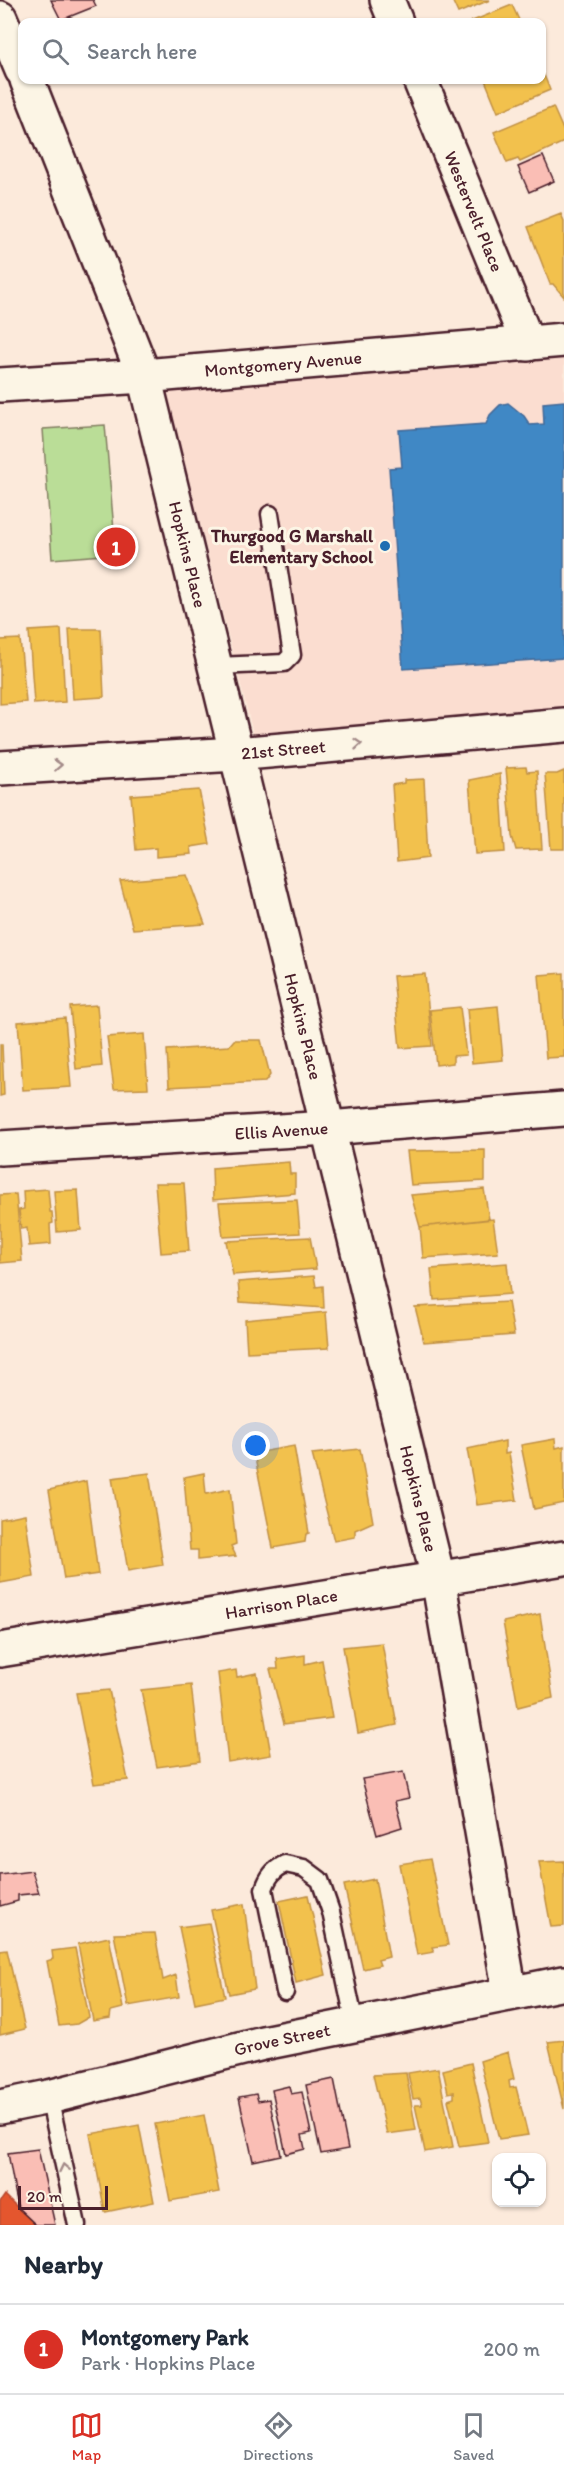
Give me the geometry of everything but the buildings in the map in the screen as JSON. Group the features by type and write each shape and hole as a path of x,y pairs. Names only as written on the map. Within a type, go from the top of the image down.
{"street":[{"path":"387,0 394,18"},
{"path":"0,18 18,61"},
{"name":"Hopkins Place","path":"29,84 144,376 217,666 236,754 438,1578 510,1993"},
{"name":"Westervelt Place","path":"422,84 528,344"},
{"name":"Montgomery Avenue","path":"0,385 144,376 564,340"},
{"name":"21st Street","path":"0,768 236,754 564,725"},
{"name":"Ellis Avenue","path":"0,1148 328,1128 564,1109"},
{"name":"Harrison Place","path":"0,1650 564,1558"},
{"name":"Grove Street","path":"0,2107 49,2097 263,2043 564,1983"}],"lane":[{"path":"217,666 284,663 292,655 270,514"},
{"path":"285,1992 264,1889 267,1879 285,1864 304,1868 320,1880 331,1912 355,2024"},
{"path":"49,2097 77,2225"}],"shaded area":[{"name":"Thurgood G Marshall Elementary School","path":"564,353 564,709 254,737 164,382"}],"green space":[{"path":"105,425 116,554 52,559 43,429"}],"place":[{"name":"Thurgood G Marshall Elementary School","path":"385,546"},
{"name":"Montgomery Park","path":"116,547"}]}
